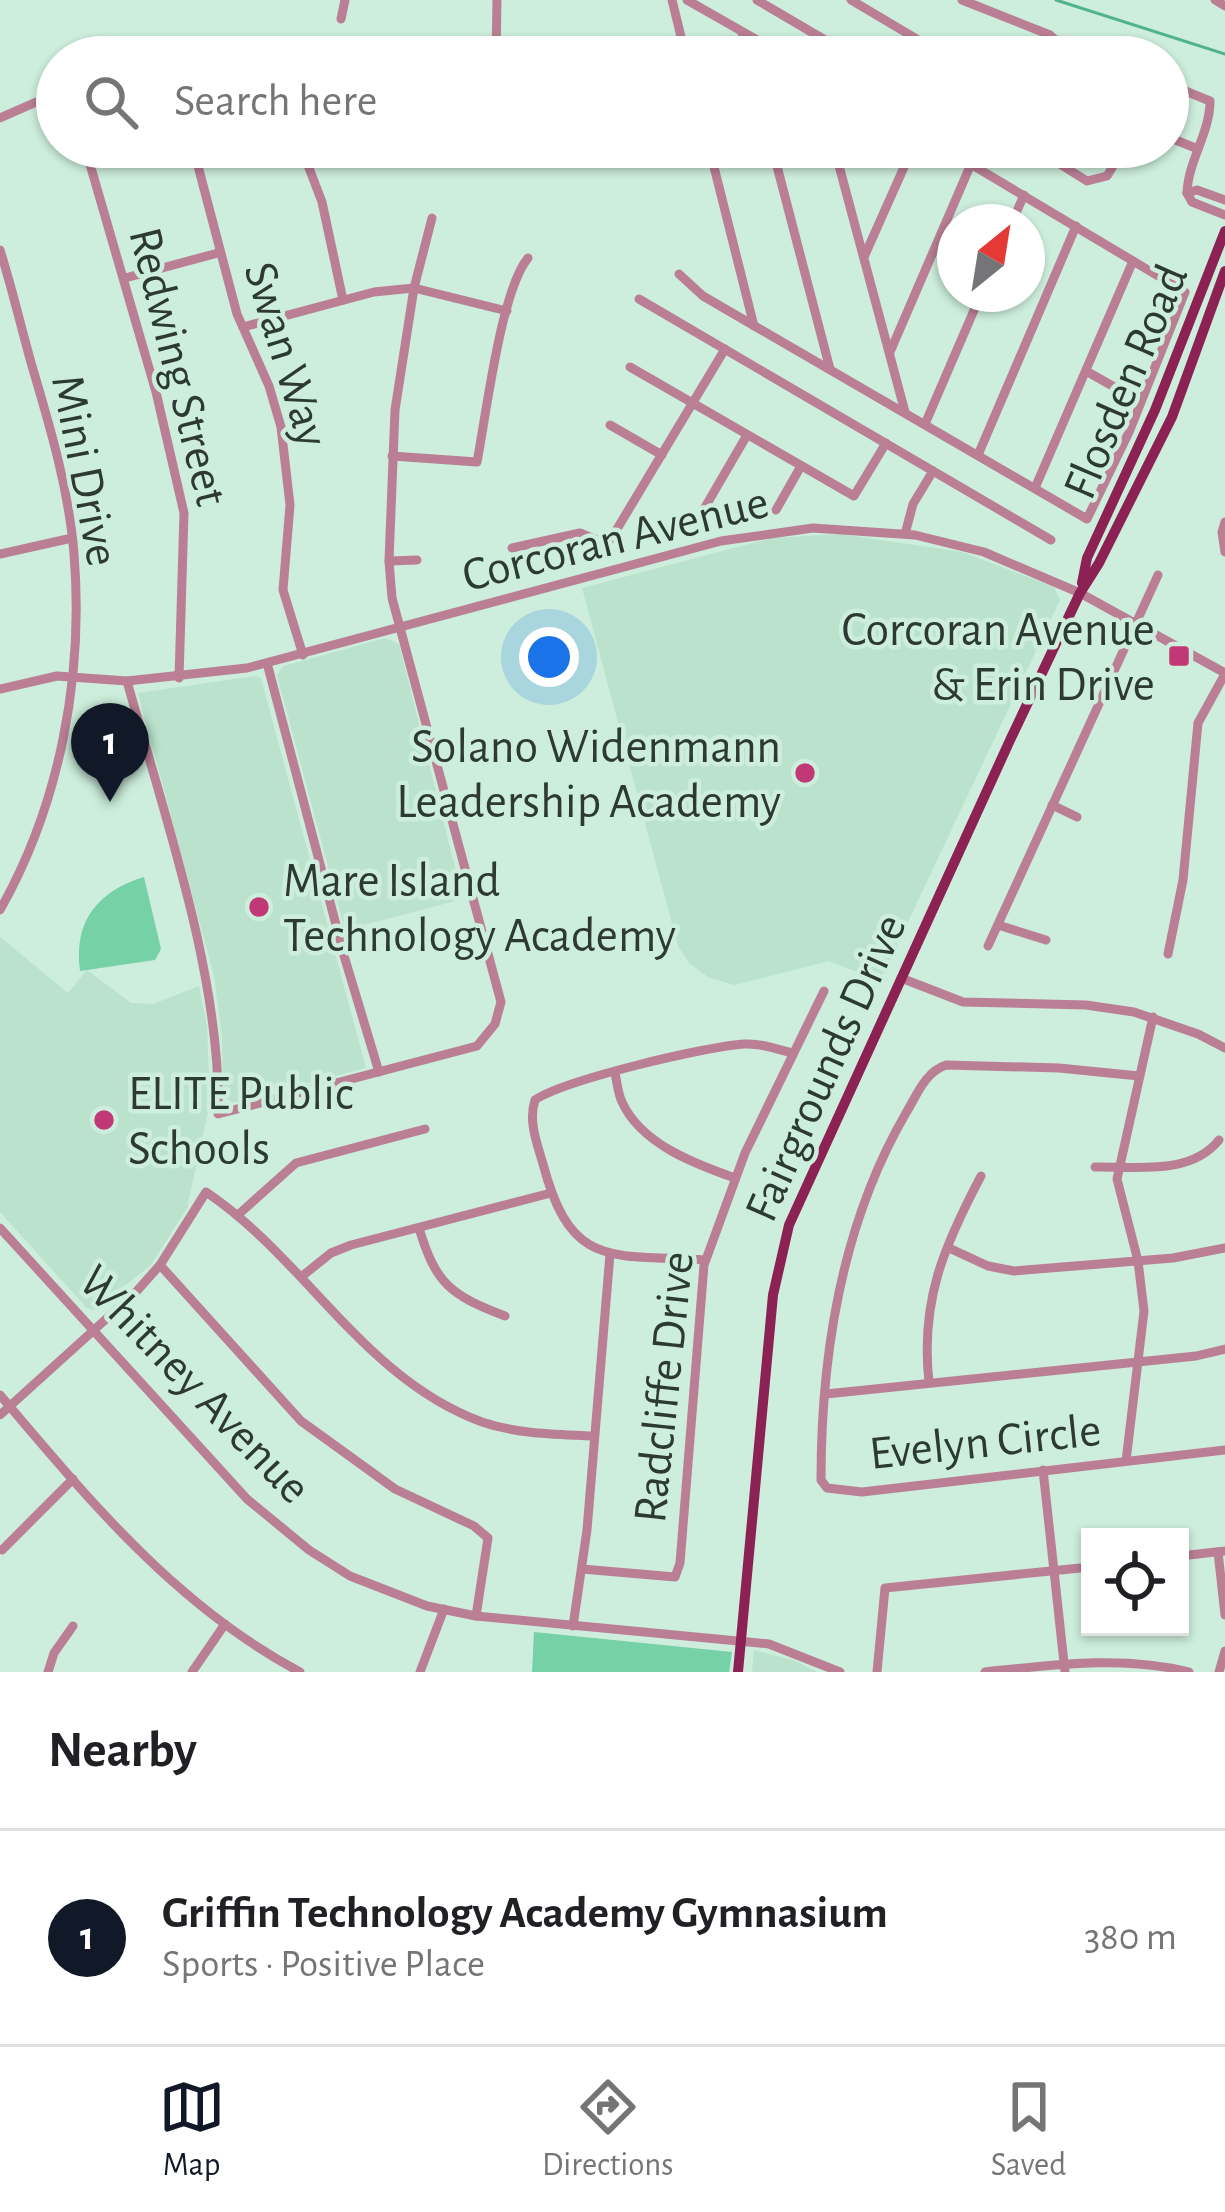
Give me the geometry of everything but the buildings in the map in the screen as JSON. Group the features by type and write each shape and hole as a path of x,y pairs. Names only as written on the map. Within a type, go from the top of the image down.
{"main road":[{"name":"Flosden Road","path":"1093,560 1225,231"},
{"name":"Flosden Road","path":"1093,560 1172,417 1225,271"},
{"name":"Fairgrounds Drive","path":"738,1672 773,1295 781,1253 802,1194 1093,560"}],"street":[{"path":"341,19 345,0"},
{"path":"496,36 497,0"},
{"path":"671,0 680,36"},
{"path":"687,0 748,36"},
{"path":"757,0 818,36"},
{"path":"851,0 912,36"},
{"path":"962,0 1051,36"},
{"path":"1215,0 1225,6"},
{"path":"741,32 742,36"},
{"path":"1189,92 1210,101 1210,114 1187,193 1192,202 1225,215"},
{"path":"0,118 36,102"},
{"path":"1189,145 1198,149"},
{"name":"Redwing Street","path":"92,168 184,513 179,678"},
{"name":"Swan Way","path":"198,168 218,253 280,427 290,506 283,590 303,655"},
{"path":"309,168 322,202 343,300"},
{"path":"714,168 754,326"},
{"path":"777,168 830,369"},
{"path":"840,168 905,412"},
{"path":"864,258 904,168"},
{"path":"889,352 969,168"},
{"path":"679,274 703,296 1087,519 1185,292 978,168"},
{"path":"1066,168 1087,181 1107,176 1112,168"},
{"path":"1187,193 1197,190 1225,200"},
{"path":"1020,204 1024,195"},
{"path":"127,681 217,1044 218,1114 477,1046 495,1024 501,1002 398,626 389,561 392,456 414,288 432,218"},
{"path":"978,455 1076,226"},
{"name":"Mini Drive","path":"0,250 4,279 60,463 72,538 67,720 49,800 0,910"},
{"path":"125,278 218,253"},
{"path":"392,456 477,462 507,311 518,270 528,258"},
{"path":"1035,488 1133,261"},
{"path":"243,327 374,292 414,288 507,311"},
{"path":"639,299 1052,540"},
{"path":"926,424 973,312"},
{"path":"512,548 580,533 604,543 611,539 725,349"},
{"path":"630,368 854,496 886,443"},
{"path":"1086,371 1139,401"},
{"path":"610,425 662,455"},
{"path":"693,528 747,435"},
{"path":"776,510 801,466"},
{"path":"905,534 914,504 933,471"},
{"path":"1225,522 1225,552"},
{"name":"Corcoran Avenue","path":"0,689 57,676 127,681 179,678 267,663 754,534 813,528 905,534 984,552 1080,592 1225,673"},
{"path":"0,554 72,538"},
{"path":"389,561 417,560"},
{"path":"988,946 1158,575"},
{"path":"267,663 379,1072"},
{"path":"1168,954 1183,880 1198,723 1225,673"},
{"path":"1052,806 1077,818"},
{"path":"998,925 1046,940"},
{"path":"902,978 963,1002 1086,1005 1154,1017 1225,1048"},
{"name":"Radcliffe Drive","path":"582,1569 675,1577 682,1542 705,1260 735,1178 824,991"},
{"path":"1126,1461 1144,1311 1138,1261 1120,1201 1118,1166 1154,1017"},
{"path":"705,1260 610,1254 587,1245 572,1232 551,1193 532,1124 535,1100 615,1073 745,1044 792,1053"},
{"name":"Evelyn Circle","path":"1139,1076 1058,1068 946,1065 935,1069 897,1130 859,1213 838,1295 821,1480 827,1488 862,1492 1225,1450"},
{"path":"615,1073 622,1102 644,1132 684,1157 735,1178"},
{"path":"239,1214 296,1162 425,1129"},
{"path":"1095,1167 1161,1167 1197,1159 1219,1140"},
{"path":"929,1382 925,1346 933,1283 981,1175"},
{"path":"0,1415 160,1265 206,1192 239,1214 382,1360 438,1402 520,1432 592,1436"},
{"path":"301,1277 331,1252 551,1193"},
{"name":"Whitney Avenue","path":"0,1228 247,1499 309,1550 379,1589 476,1616 786,1649 840,1672"},
{"path":"419,1228 427,1254 447,1288 460,1299 505,1316"},
{"path":"949,1248 988,1266 1013,1271 1225,1248"},
{"path":"572,1626 582,1569 610,1254"},
{"path":"160,1265 301,1421 395,1489 474,1526 488,1538 476,1616"},
{"path":"826,1394 1196,1356 1225,1349"},
{"path":"0,1395 148,1563 225,1624 300,1672"},
{"path":"1043,1470 1065,1668"},
{"path":"2,1550 73,1479"},
{"path":"1189,1555 1221,1551 1225,1615"},
{"path":"877,1672 886,1588 1081,1568"},
{"path":"420,1672 444,1610"},
{"path":"192,1672 225,1624"},
{"path":"48,1672 73,1626"},
{"path":"1220,1672 1225,1651"},
{"path":"986,1672 1065,1668 1189,1672"}],"shaded area":[{"name":"Solano Widenmann Leadership Academy","path":"840,534 962,552 1054,587 1060,600 880,981 829,961 734,985 708,977 690,964 678,946 582,588 772,538"},
{"path":"385,638 399,644 463,899 345,930 277,675 284,666"},
{"name":"Mare Island Technology Academy","path":"261,678 366,1068 232,1103 223,1096 214,976 138,693"},
{"name":"ELITE Public Schools","path":"0,937 68,993 87,970 131,1003 153,1004 199,986 207,1026 210,1102 187,1208 151,1265 94,1310 87,1308 0,1212"},
{"path":"754,1650 793,1660 817,1672 752,1672"}],"green space":[{"path":"144,877 161,949 155,960 80,971 81,937 92,911 114,891"},
{"path":"534,1632 732,1652 729,1672 532,1672"}],"waterway":[{"path":"1056,0 1169,36"},
{"path":"1189,42 1225,54"}],"place":[{"name":"Corcoran Avenue & Erin Drive","path":"1179,656"},
{"name":"Solano Widenmann Leadership Academy","path":"805,773"},
{"name":"Griffin Technology Academy Gymnasium","path":"110,802"},
{"name":"Mare Island Technology Academy","path":"259,907"},
{"name":"ELITE Public Schools","path":"104,1120"}]}
